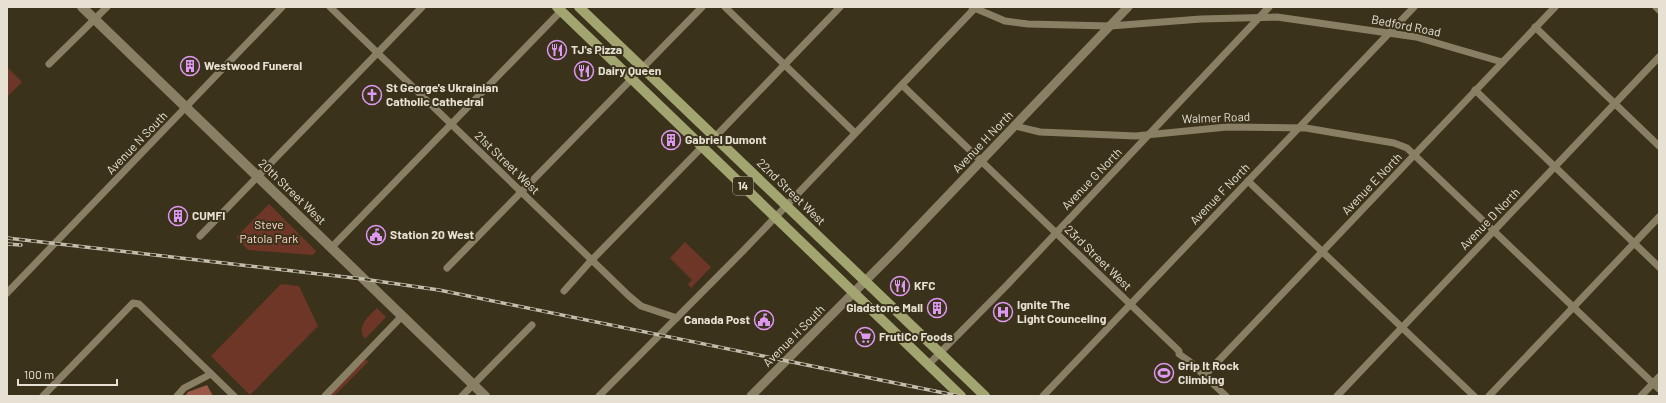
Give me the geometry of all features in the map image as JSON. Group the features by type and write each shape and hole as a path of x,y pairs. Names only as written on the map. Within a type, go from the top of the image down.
{"main road":[{"name":"20th Street West","path":"82,7 485,396"},
{"name":"22nd Street West","path":"579,7 985,396"},
{"name":"14","path":"559,9 961,396"}],"street":[{"path":"49,64 107,7"},
{"name":"Avenue N South","path":"7,293 282,7"},
{"name":"21st Street West","path":"330,7 641,306 678,318"},
{"path":"200,236 422,7"},
{"path":"447,268 702,7"},
{"path":"725,7 855,132"},
{"path":"715,137 840,7"},
{"name":"Avenue H North","path":"854,293 1128,7"},
{"name":"Avenue G North","path":"928,365 1056,233 1269,7"},
{"name":"Avenue F North","path":"1043,396 1414,7"},
{"name":"Avenue E North","path":"1205,376 1555,7"},
{"path":"1656,7 1659,10"},
{"path":"599,396 658,335 678,318 974,8"},
{"name":"Bedford Road","path":"974,8 1005,21 1028,24 1110,26 1277,17 1390,32 1423,38 1502,62"},
{"path":"331,248 451,124 559,9"},
{"path":"1535,27 1659,146"},
{"name":"Avenue D North","path":"1337,396 1659,57"},
{"name":"23rd Street West","path":"902,85 1179,351 1179,354 1189,360 1226,396"},
{"path":"1475,90 1659,267"},
{"name":"Walmer Road","path":"1015,126 1040,132 1136,136 1227,127 1298,128 1320,130 1394,143 1407,148 1659,389"},
{"path":"564,291 568,285 702,147"},
{"path":"1248,181 1474,396"},
{"path":"1489,396 1659,217"},
{"name":"Avenue H South","path":"751,396 854,293"},
{"path":"42,396 133,303 139,304 234,396"},
{"path":"324,396 402,316"},
{"path":"462,396 532,325"},
{"path":"177,396 184,388 211,374"},
{"path":"1641,396 1659,377"}],"green space":[{"path":"7,67 22,82 7,97"},
{"name":"Steve Patola Park","path":"269,204 316,251 313,255 248,250 236,237"},
{"path":"685,242 711,267 691,288 688,284 692,280 670,258"},
{"path":"281,284 299,286 318,326 250,395 211,356"},
{"path":"377,308 386,317 365,339 362,326 367,318"},
{"path":"364,360 369,361 334,396 329,396"}],"shaded area":[{"path":"207,385 213,396 185,396 188,392"}],"railway":[{"path":"7,238 363,279 439,290 959,396"},
{"path":"7,244 21,245"}],"place":[{"name":"TJ's Pizza","path":"557,50"},
{"name":"Westwood Funeral","path":"190,66"},
{"name":"Dairy Queen","path":"584,71"},
{"name":"St George's Ukrainian Catholic Cathedral","path":"372,95"},
{"name":"Gabriel Dumont","path":"671,140"},
{"name":"CUMFI","path":"178,216"},
{"name":"Station 20 West","path":"376,235"},
{"name":"KFC","path":"900,286"},
{"name":"Gladstone Mall","path":"937,308"},
{"name":"Ignite The Light Counceling","path":"1003,312"},
{"name":"Canada Post","path":"764,320"},
{"name":"FrutiCo Foods","path":"865,337"},
{"name":"Grip It Rock Climbing","path":"1164,373"}]}
